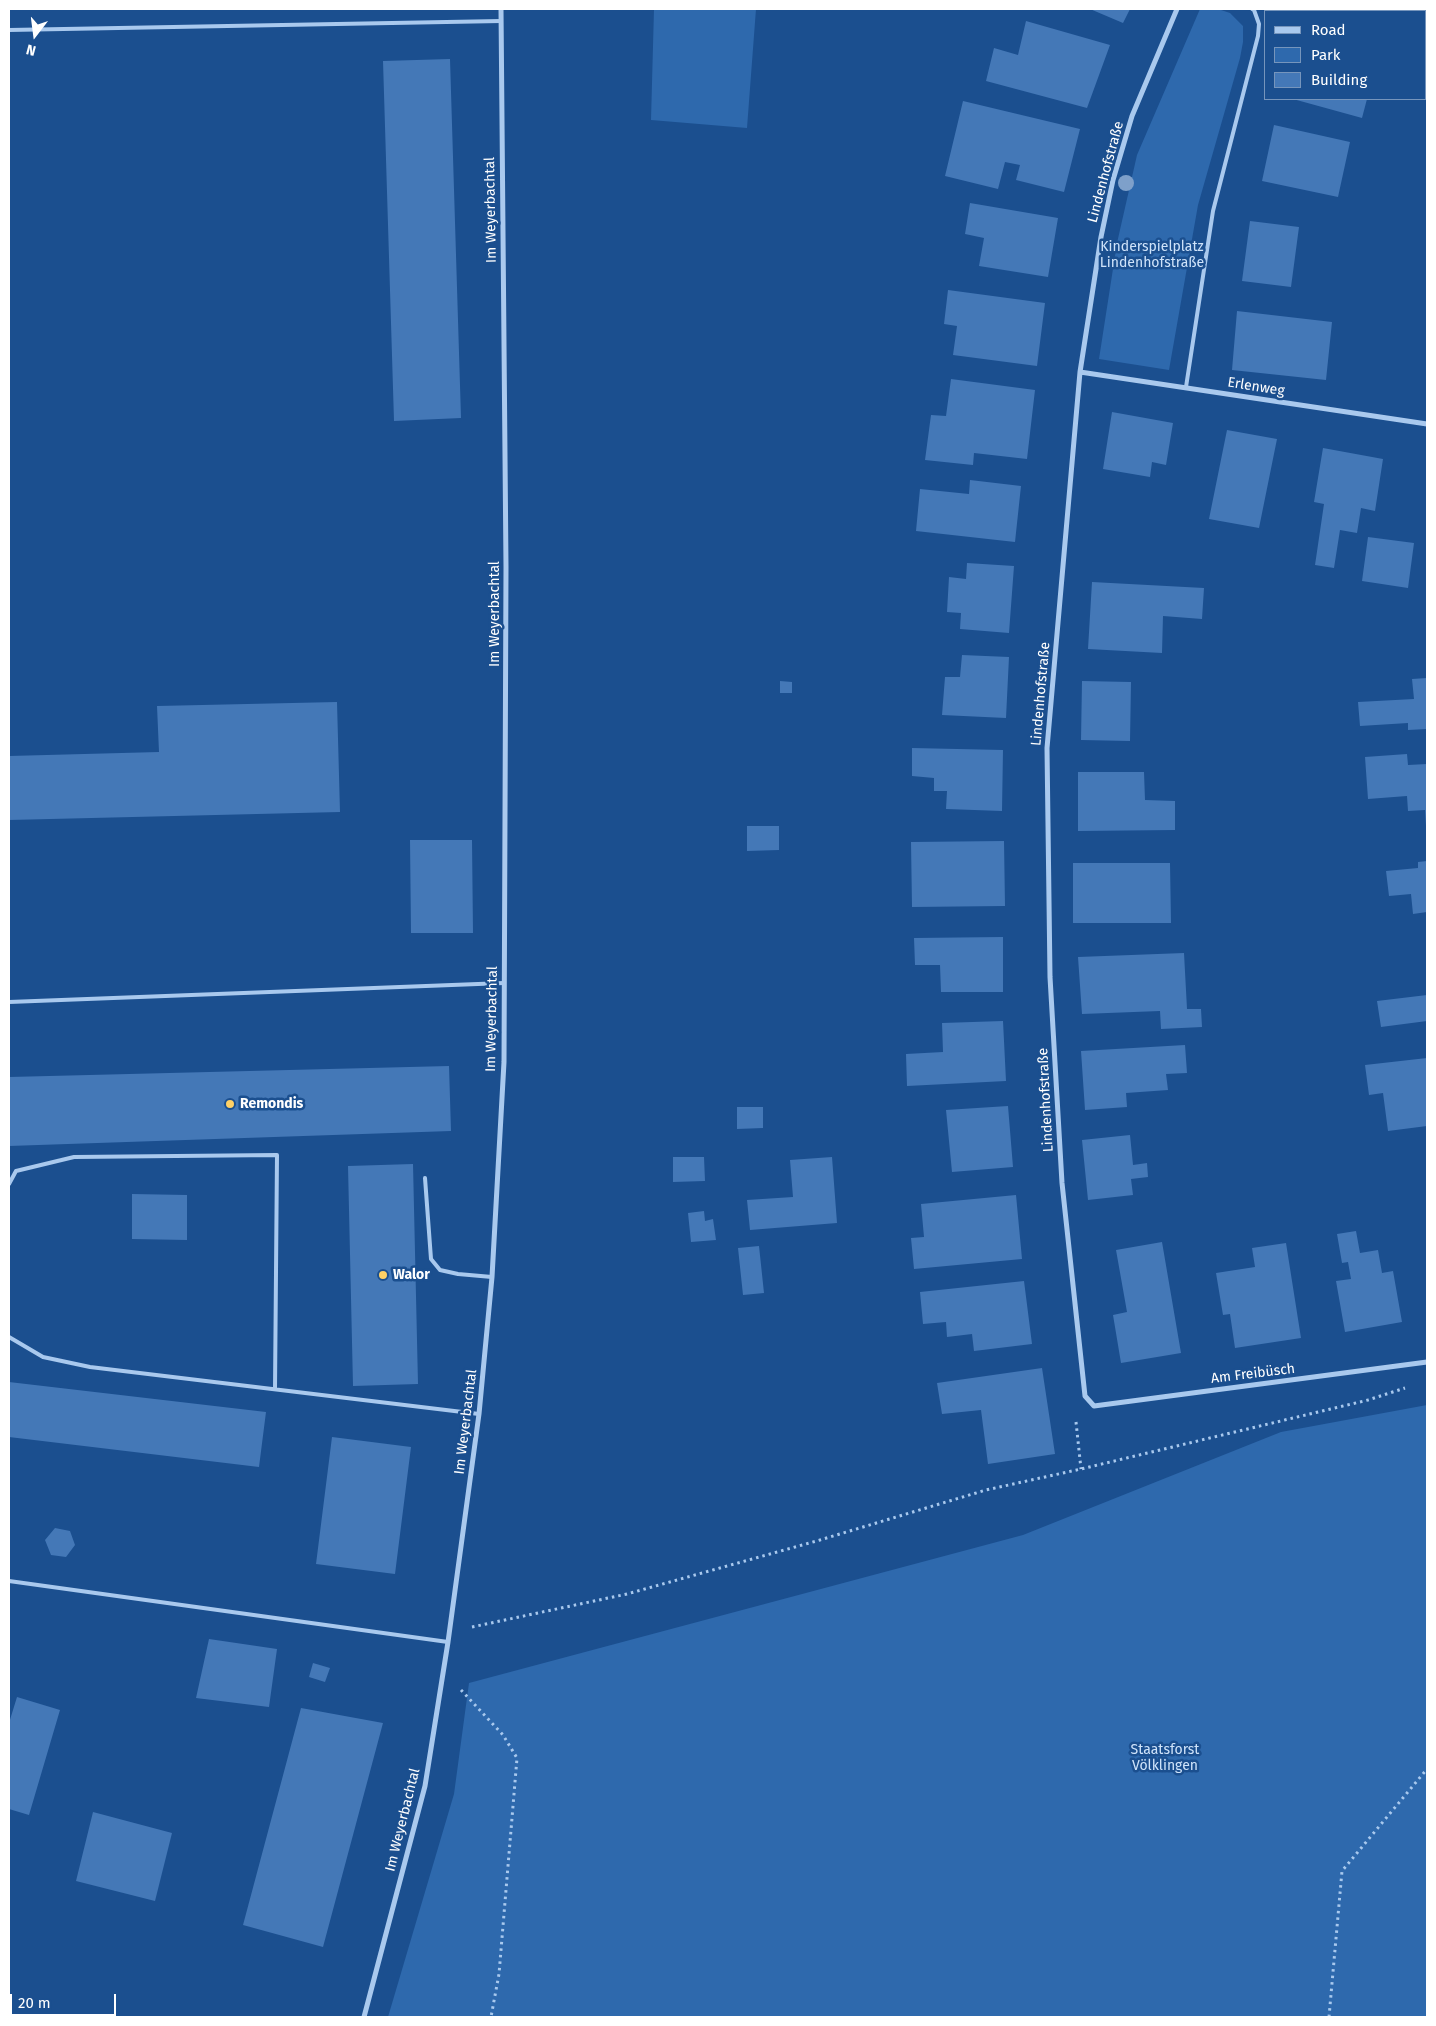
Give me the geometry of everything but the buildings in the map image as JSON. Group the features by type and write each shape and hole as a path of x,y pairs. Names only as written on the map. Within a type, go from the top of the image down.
{"street":[{"name":"Im Weyerbachtal","path":"364,2017 425,1786 444,1671 479,1414 492,1277 504,1062 506,567 501,9"},
{"name":"Lindenhofstraße","path":"1085,1396 1062,1183 1050,977 1047,748 1080,372 1101,237 1113,180 1132,116 1177,9"},
{"name":"Erlenweg","path":"1080,372 1427,424"},
{"name":"Am Freibüsch","path":"1085,1396 1094,1406 1427,1362"}],"lane":[{"path":"1186,388 1213,211 1258,36 1259,24 1252,9"},
{"path":"9,30 500,21"},
{"path":"9,1002 504,983"},
{"path":"9,1184 16,1171 74,1157 276,1154 275,1389"},
{"path":"425,1178 431,1259 440,1270 458,1274 492,1277"},
{"path":"9,1337 43,1357 90,1366 479,1414"},
{"path":"9,1581 448,1642"}],"path":[{"path":"448,1642 469,1628 627,1594 820,1540 986,1490 1368,1400 1410,1386"},
{"path":"1076,1422 1081,1469"},
{"path":"444,1671 503,1735 517,1758 499,1974 491,2017"},
{"path":"1329,2017 1342,1871 1427,1769"}],"green space":[{"path":"654,9 756,9 747,128 651,120"},
{"name":"Kinderspielplatz Lindenhofstraße","path":"1200,9 1218,9 1230,13 1243,26 1243,42 1198,205 1169,370 1099,359 1117,243 1137,155"},
{"name":"Staatsforst Völklingen","path":"1427,1405 1427,2017 388,2017 454,1794 469,1683 1023,1535 1281,1432"}],"place":[{"name":"Remondis","path":"230,1104"},
{"name":"Walor","path":"383,1275"}]}
